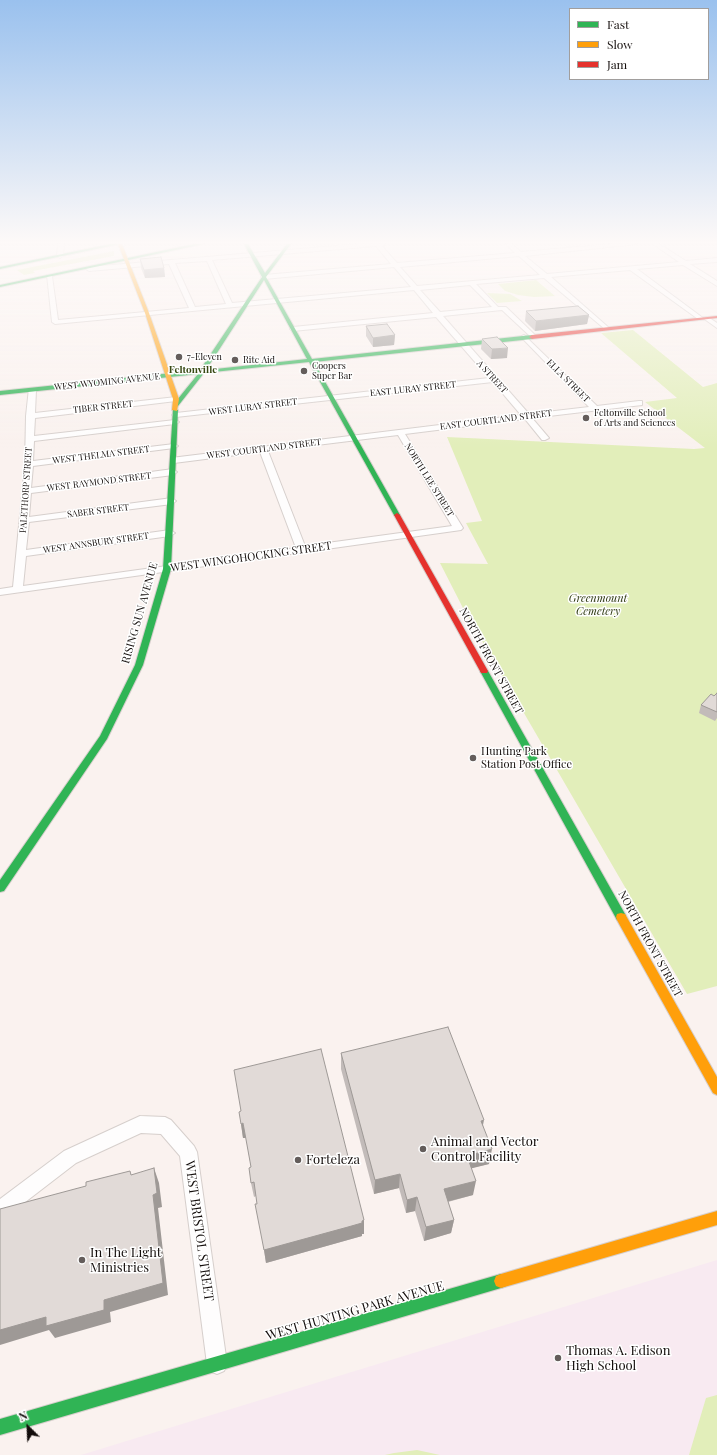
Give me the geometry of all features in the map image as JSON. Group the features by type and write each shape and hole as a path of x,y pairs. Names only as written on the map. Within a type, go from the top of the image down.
{"main road":[{"path":"176,402 202,372 243,312"},
{"name":"NORTH FRONT STREET","path":"284,312 717,1089"},
{"name":"RISING SUN AVENUE","path":"0,888 104,737 139,665 168,569 176,402 147,313"},
{"name":"WEST WYOMING AVENUE","path":"2,393 717,317"},
{"name":"WEST HUNTING PARK AVENUE","path":"0,1427 217,1365 717,1218"}],"street":[{"path":"53,312 54,322 160,312"},
{"path":"293,328 458,312"},
{"name":"ELLA STREET","path":"507,312 595,408"},
{"path":"587,312 606,328"},
{"path":"694,312 717,326"},
{"name":"A STREET","path":"437,314 544,438"},
{"name":"EAST LURAY STREET","path":"331,398 494,380"},
{"name":"PALETHORP STREET","path":"18,590 29,464 32,390"},
{"name":"WEST LURAY STREET","path":"30,439 331,398"},
{"name":"TIBER STREET","path":"30,416 176,402"},
{"name":"EAST COURTLAND STREET","path":"354,438 639,403"},
{"name":"NORTH LEE STREET","path":"400,432 458,528"},
{"name":"WEST COURTLAND STREET","path":"174,460 354,438"},
{"name":"WEST THELMA STREET","path":"29,464 174,446"},
{"path":"263,449 302,550"},
{"name":"WEST RAYMOND STREET","path":"26,491 173,472"},
{"name":"SABER STREET","path":"24,520 172,501"},
{"name":"WEST WINGOHOCKING STREET","path":"0,592 458,528"},
{"name":"WEST ANNSBURY STREET","path":"22,554 170,533"},
{"name":"WEST BRISTOL STREET","path":"0,1208 4,1208 77,1154 140,1124 165,1126 188,1152 217,1365"}],"shaded area":[{"name":"Thomas A. Edison High School","path":"717,1260 717,1455 81,1455"}],"green space":[{"name":"Greenmount Cemetery","path":"633,330 703,387 717,383 717,986 687,994 463,608 440,563 488,564 466,523 482,521 447,437 694,449 705,448 645,402 677,398 601,333"},
{"path":"717,1395 717,1455 689,1455 706,1398"},
{"path":"417,1450 440,1455 385,1455 394,1453"}],"building":[{"path":"527,312 585,312 589,315 536,321"},
{"path":"387,324 395,335 373,338 366,326"},
{"path":"497,337 508,348 492,349 482,339"},
{"path":"717,693 717,712 701,705 711,694 714,696"},
{"name":"Animal and Vector Control Facility","path":"448,1027 484,1120 481,1121 492,1149 467,1156 476,1181 444,1189 454,1220 426,1227 417,1197 407,1200 400,1174 375,1180 341,1053"},
{"name":"Forteleza","path":"321,1049 364,1220 362,1223 264,1250 255,1204 257,1204 254,1182 251,1183 249,1168 251,1167 243,1123 241,1124 239,1112 241,1111 234,1070"},
{"name":"In The Light Ministries","path":"154,1168 157,1193 153,1195 163,1283 104,1300 104,1310 46,1326 46,1317 0,1330 0,1209 86,1186 86,1182 130,1171 131,1175"}],"traffic: fast":[{"path":"176,405 202,372 241,312"},
{"path":"284,312 397,515"},
{"path":"0,393 532,337"},
{"path":"0,888 104,737 139,665 167,569 175,410"},
{"path":"484,671 621,917"},
{"path":"0,1427 501,1281"}],"traffic: slow":[{"path":"147,312 176,399 175,410"},
{"path":"621,917 717,1089"},
{"path":"501,1281 717,1218"}],"traffic: jam":[{"path":"532,337 717,317"},
{"path":"397,515 484,671"}],"place":[{"name":"7-Eleven","path":"179,357"},
{"name":"Rite Aid","path":"235,360"},
{"name":"Coopers Super Bar","path":"304,371"},
{"name":"Feltonville School of Arts and Sciences","path":"586,418"},
{"name":"Hunting Park Station Post Office","path":"473,758"},
{"name":"Animal and Vector Control Facility","path":"423,1149"},
{"name":"Forteleza","path":"298,1160"},
{"name":"In The Light Ministries","path":"82,1260"},
{"name":"Thomas A. Edison High School","path":"558,1358"}],"district":[{"name":"Feltonville","path":"193,370"}]}
